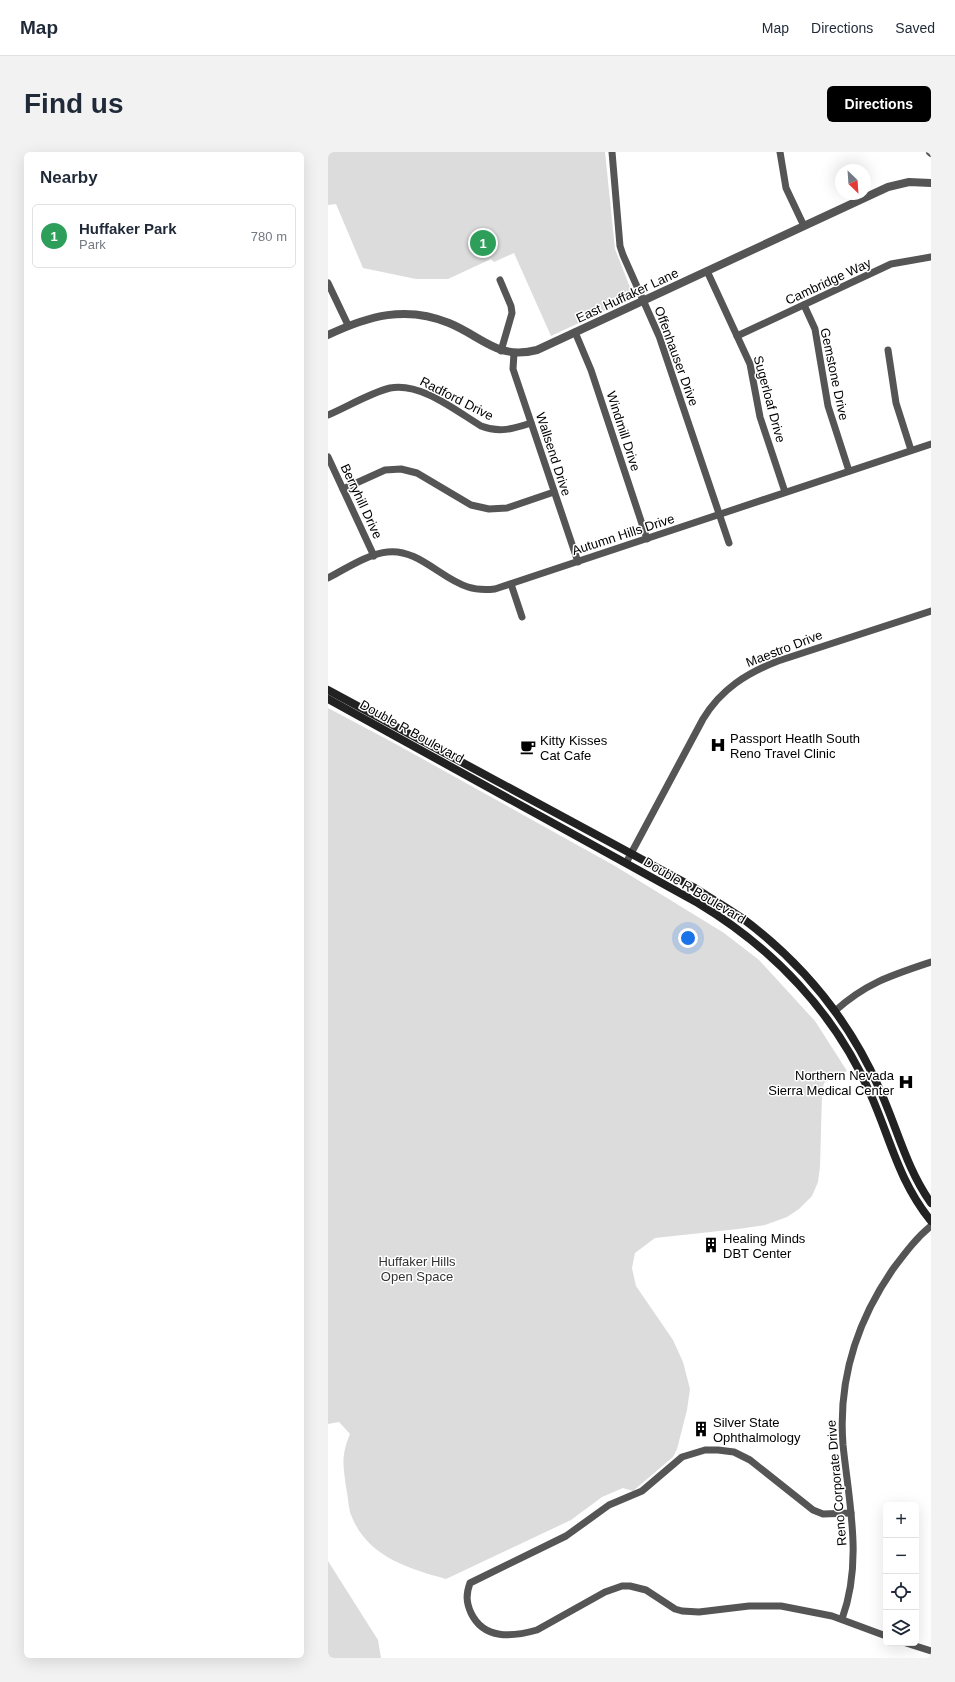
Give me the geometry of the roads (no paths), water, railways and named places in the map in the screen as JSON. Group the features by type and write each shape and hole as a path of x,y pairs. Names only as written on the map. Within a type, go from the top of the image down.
{"main road":[{"name":"Double R Boulevard","path":"328,690 693,887 751,925 794,963 835,1011 853,1038 872,1072 888,1109 909,1166 931,1203"},
{"name":"Double R Boulevard","path":"328,699 698,903 730,923 774,959 807,993 832,1027 856,1064 877,1109 900,1171 912,1194 931,1222"}],"street":[{"name":"Offenhauser Drive","path":"612,152 620,246 659,336 729,543"},
{"path":"780,152 786,188 804,226"},
{"name":"East Huffaker Lane","path":"328,335 348,325 369,318 383,315 410,314 424,316 448,323 501,351 514,353 537,350 888,187 909,182 931,183"},
{"name":"Cambridge Way","path":"737,336 891,264 931,257"},
{"name":"Sugerloaf Drive","path":"707,271 753,373 760,417 785,492"},
{"path":"500,280 511,306 512,313 501,351"},
{"path":"328,283 348,325"},
{"name":"Gemstone Drive","path":"804,305 815,330 828,406 849,471"},
{"name":"Windmill Drive","path":"575,332 591,370 647,539"},
{"path":"888,350 896,402 911,450"},
{"name":"Wallsend Drive","path":"514,353 513,369 578,562"},
{"name":"Radford Drive","path":"328,415 381,391 400,387 409,388 427,394 481,426 489,429 506,430 531,423"},
{"name":"Autumn Hills Drive","path":"328,578 374,556 388,552 405,553 459,584 476,589 495,589 931,444"},
{"name":"Berryhill Drive","path":"328,457 374,556"},
{"path":"343,489 385,470 401,469 417,473 471,505 489,510 507,508 554,492"},
{"path":"511,584 522,617"},
{"name":"Maestro Drive","path":"626,863 705,715 715,701 729,688 753,671 778,661 931,611"},
{"path":"835,1011 855,994 876,982 931,962"},
{"name":"Reno Corporate Drive","path":"842,1619 848,1598 853,1569 854,1542 842,1419 845,1384 853,1349 868,1311 881,1288 903,1256 921,1234 931,1226"},
{"path":"851,1513 823,1514 813,1510 750,1460 734,1452 705,1450 682,1458 642,1491 609,1505 566,1536 470,1583 466,1595 470,1612 479,1626 490,1632 508,1635 526,1633 537,1630 606,1592 622,1586 630,1586 646,1590 675,1609 682,1611 699,1612 735,1607 774,1606 826,1614 883,1635"},
{"path":"915,1646 931,1651"}],"place":[{"name":"Huffaker Park","path":"483,243"},
{"name":"Passport Heatlh South Reno Travel Clinic","path":"718,745"},
{"name":"Kitty Kisses Cat Cafe","path":"528,747"},
{"name":"Northern Nevada Sierra Medical Center","path":"906,1082"},
{"name":"Healing Minds DBT Center","path":"711,1245"},
{"name":"Silver State Ophthalmology","path":"701,1429"}],"park label":[{"name":"Huffaker Hills Open Space","path":"417,1268"}]}
